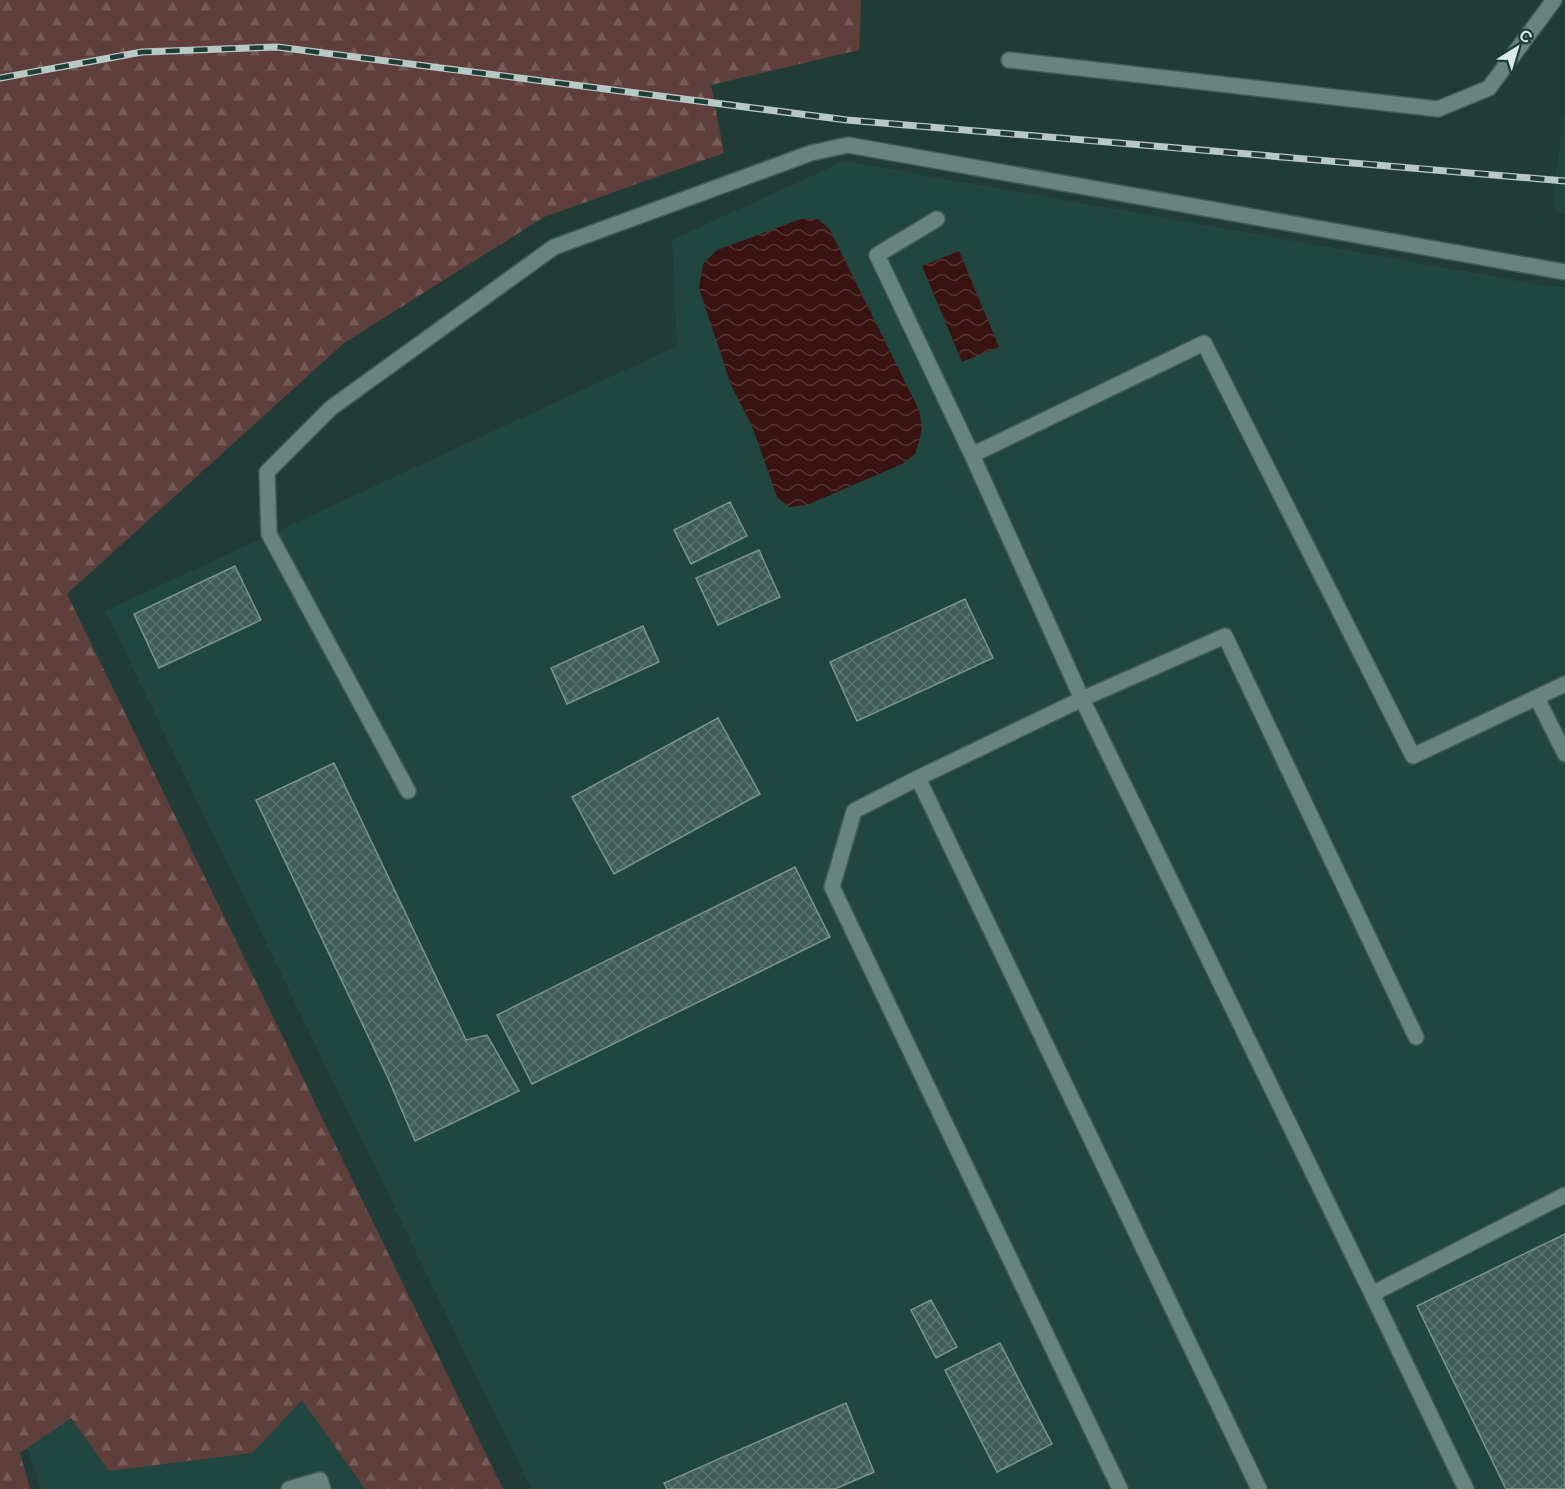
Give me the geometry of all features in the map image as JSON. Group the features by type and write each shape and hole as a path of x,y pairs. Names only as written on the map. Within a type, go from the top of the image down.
{"lane":[{"path":"1009,60 1438,109 1489,88 1554,0"},
{"path":"408,791 269,534 267,472 331,408 554,248 811,153 848,145 1565,272"},
{"path":"937,219 877,255 972,454 1082,699 1466,1489"},
{"path":"972,454 1204,343 1413,756 1565,684"},
{"path":"1120,1489 832,887 854,811 1082,699 1225,636 1416,1037"},
{"path":"1537,698 1565,754"},
{"path":"918,778 1259,1489"},
{"path":"1372,1294 1565,1195"},
{"path":"289,1489 320,1480 323,1489"}],"shaded area":[{"path":"1565,108 1565,213 1555,212 1555,180"},
{"path":"844,161 1547,286 1565,287 1565,1489 531,1489 105,611 677,346 672,240"},
{"path":"298,1309 366,1489 41,1489 11,1398"}],"green space":[{"path":"0,0 861,0 859,50 711,85 724,153 544,217 344,343 67,594 503,1489 365,1489 302,1400 252,1453 109,1471 71,1418 20,1453 30,1489 0,1489"}],"water":[{"path":"801,219 818,219 830,230 919,410 922,426 915,454 902,464 807,505 789,507 777,497 752,426 731,385 699,288 703,264 717,250"},
{"path":"959,251 999,347 962,362 922,266"}],"building":[{"path":"730,502 747,536 691,564 674,530"},
{"path":"759,550 780,597 718,625 696,578"},
{"path":"235,566 261,620 159,668 134,614"},
{"path":"965,599 993,658 857,721 830,662"},
{"path":"643,626 659,662 567,704 551,668"},
{"path":"718,718 760,794 614,874 572,797"},
{"path":"334,763 466,1040 487,1035 519,1091 415,1141 388,1078 256,800"},
{"path":"795,867 830,937 532,1084 497,1015"},
{"path":"1565,1234 1565,1489 1506,1489 1417,1306"},
{"path":"931,1300 957,1347 936,1358 911,1310"},
{"path":"1000,1343 1052,1444 997,1472 945,1370"},
{"path":"846,1403 874,1472 835,1489 667,1489 664,1483"}],"railway":[{"path":"0,78 142,52 277,47 847,120 1565,181"}]}
